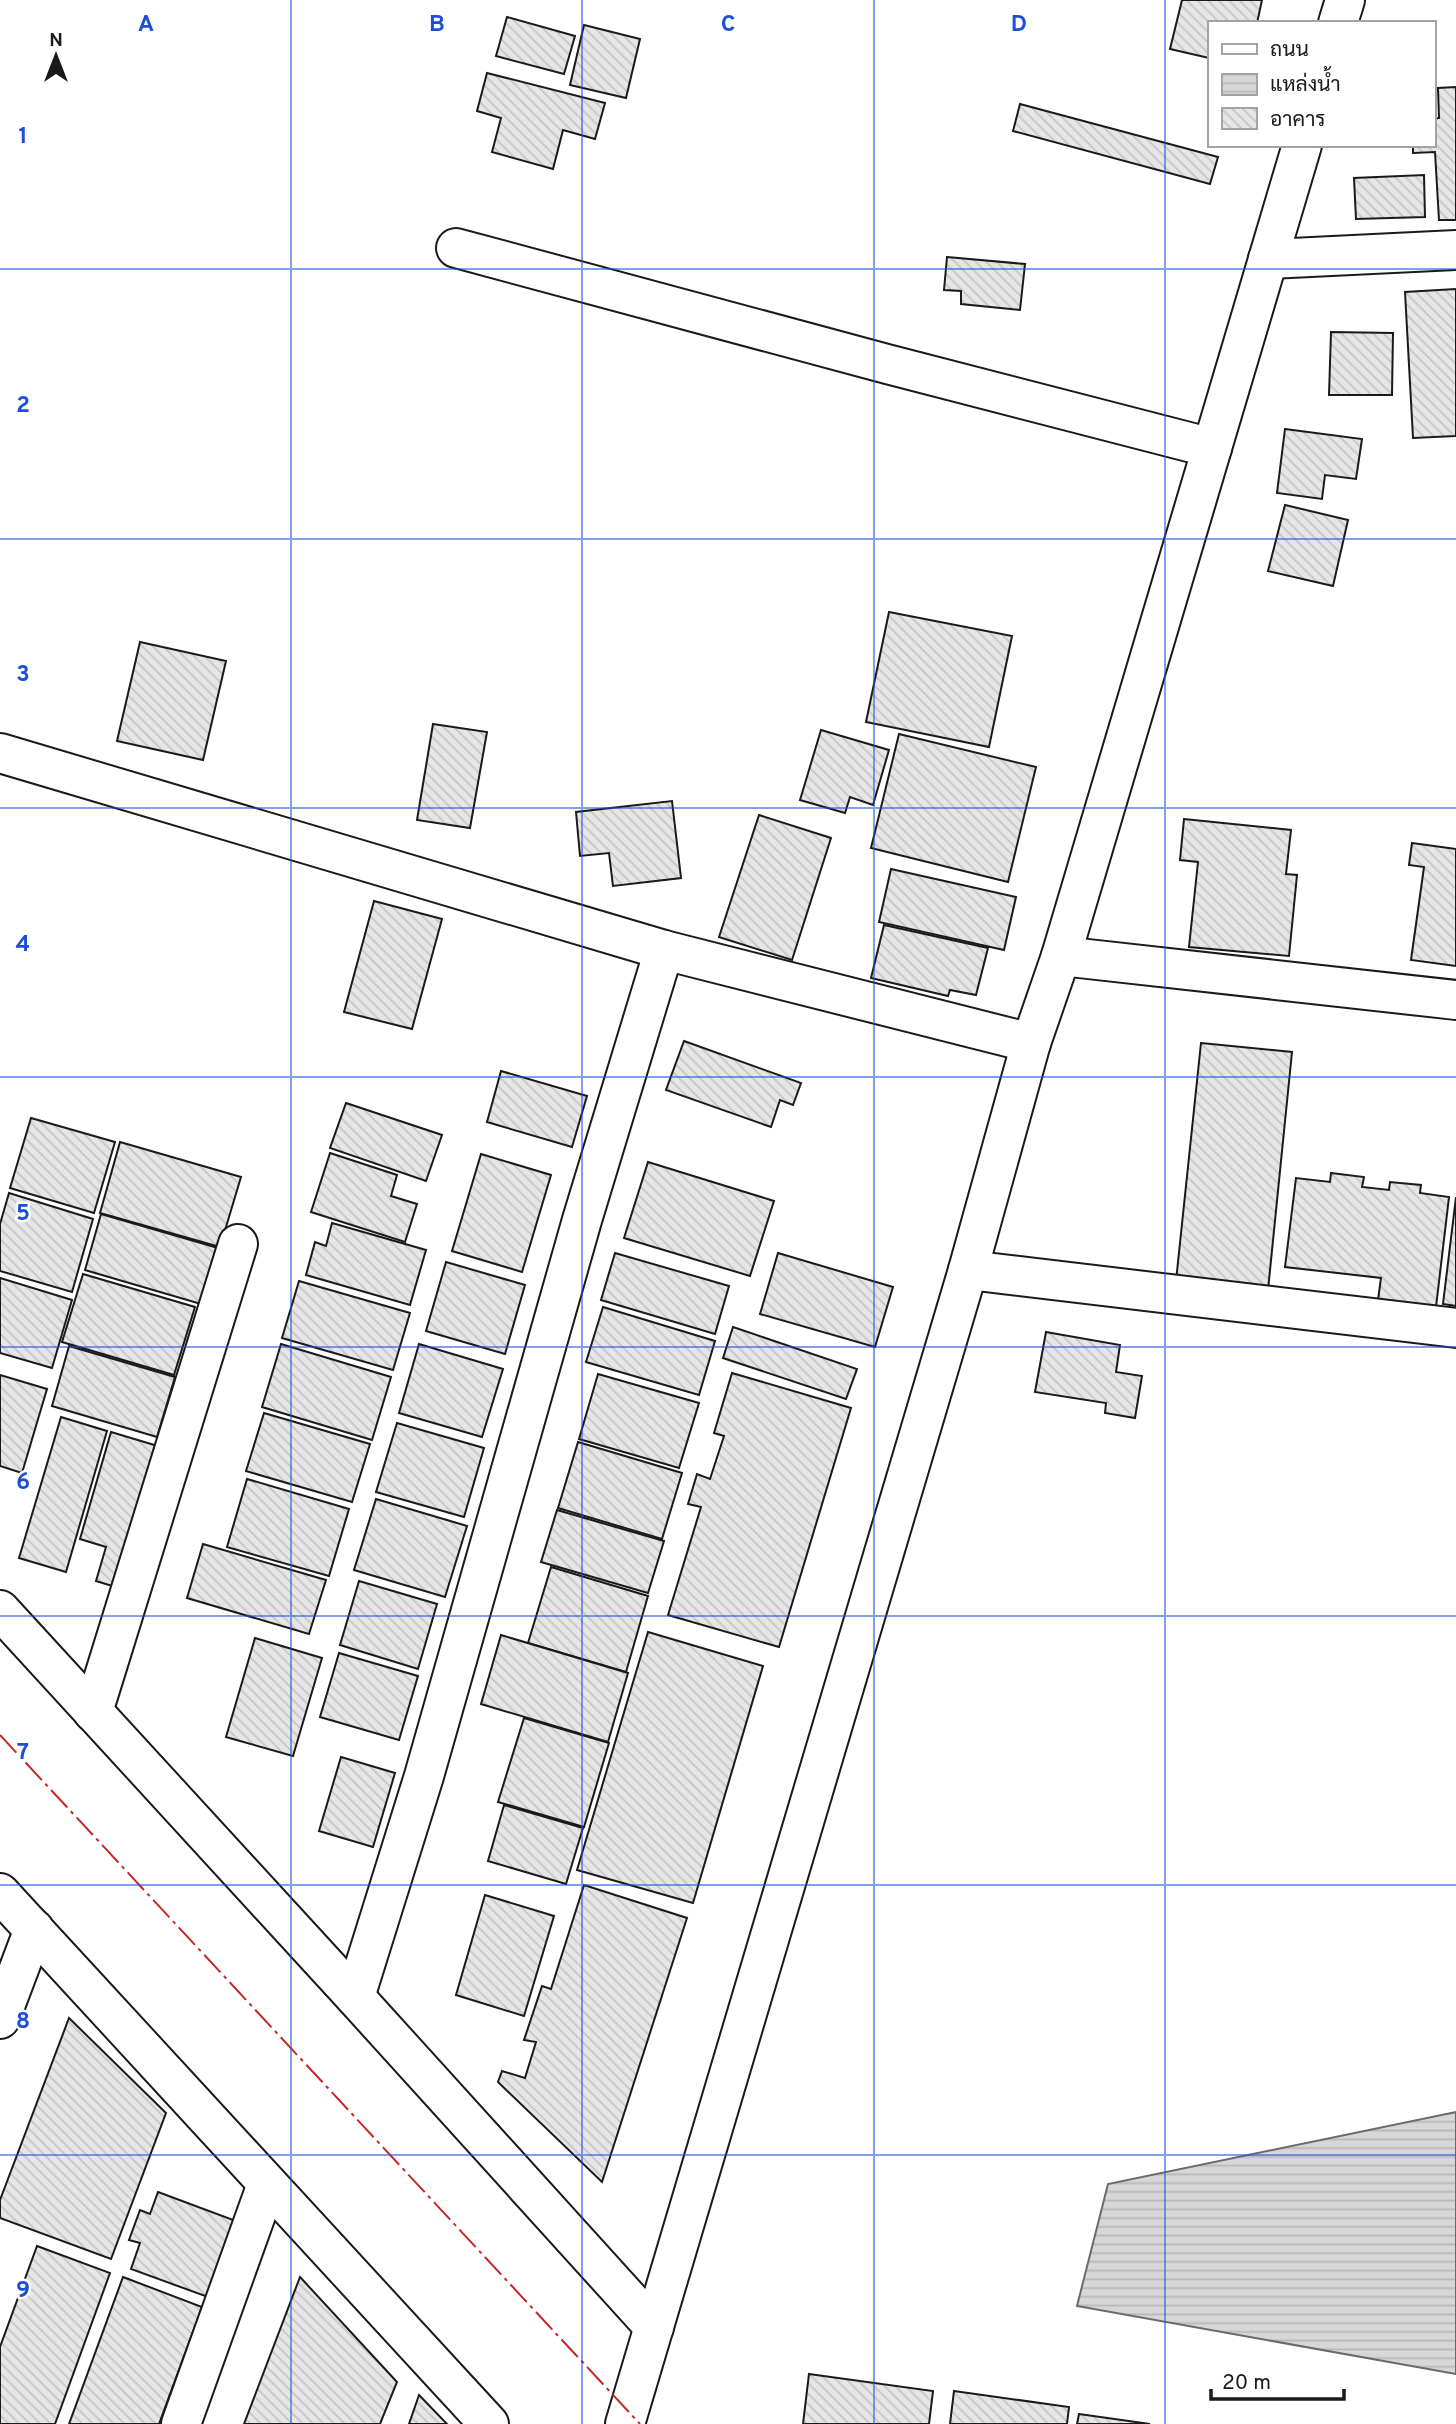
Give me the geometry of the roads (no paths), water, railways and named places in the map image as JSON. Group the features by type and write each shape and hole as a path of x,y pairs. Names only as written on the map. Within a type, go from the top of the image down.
{"street":[{"path":"1339,21 1345,0"},
{"path":"625,2424 968,1270 1031,1043 1061,956 1301,147"},
{"path":"456,248 873,361 1212,448"},
{"path":"1268,260 1456,250"},
{"path":"0,753 664,950 1031,1043"},
{"path":"355,1997 424,1776 582,1220 664,950"},
{"path":"1061,956 1456,1000"},
{"path":"93,1712 238,1244"},
{"path":"968,1270 1456,1328"},
{"path":"0,1610 654,2327"},
{"path":"0,1893 489,2424"},
{"path":"0,2019 34,1929"},
{"path":"181,2424 267,2184"}],"water":[{"path":"1456,2112 1456,2374 1077,2306 1108,2184"}]}
